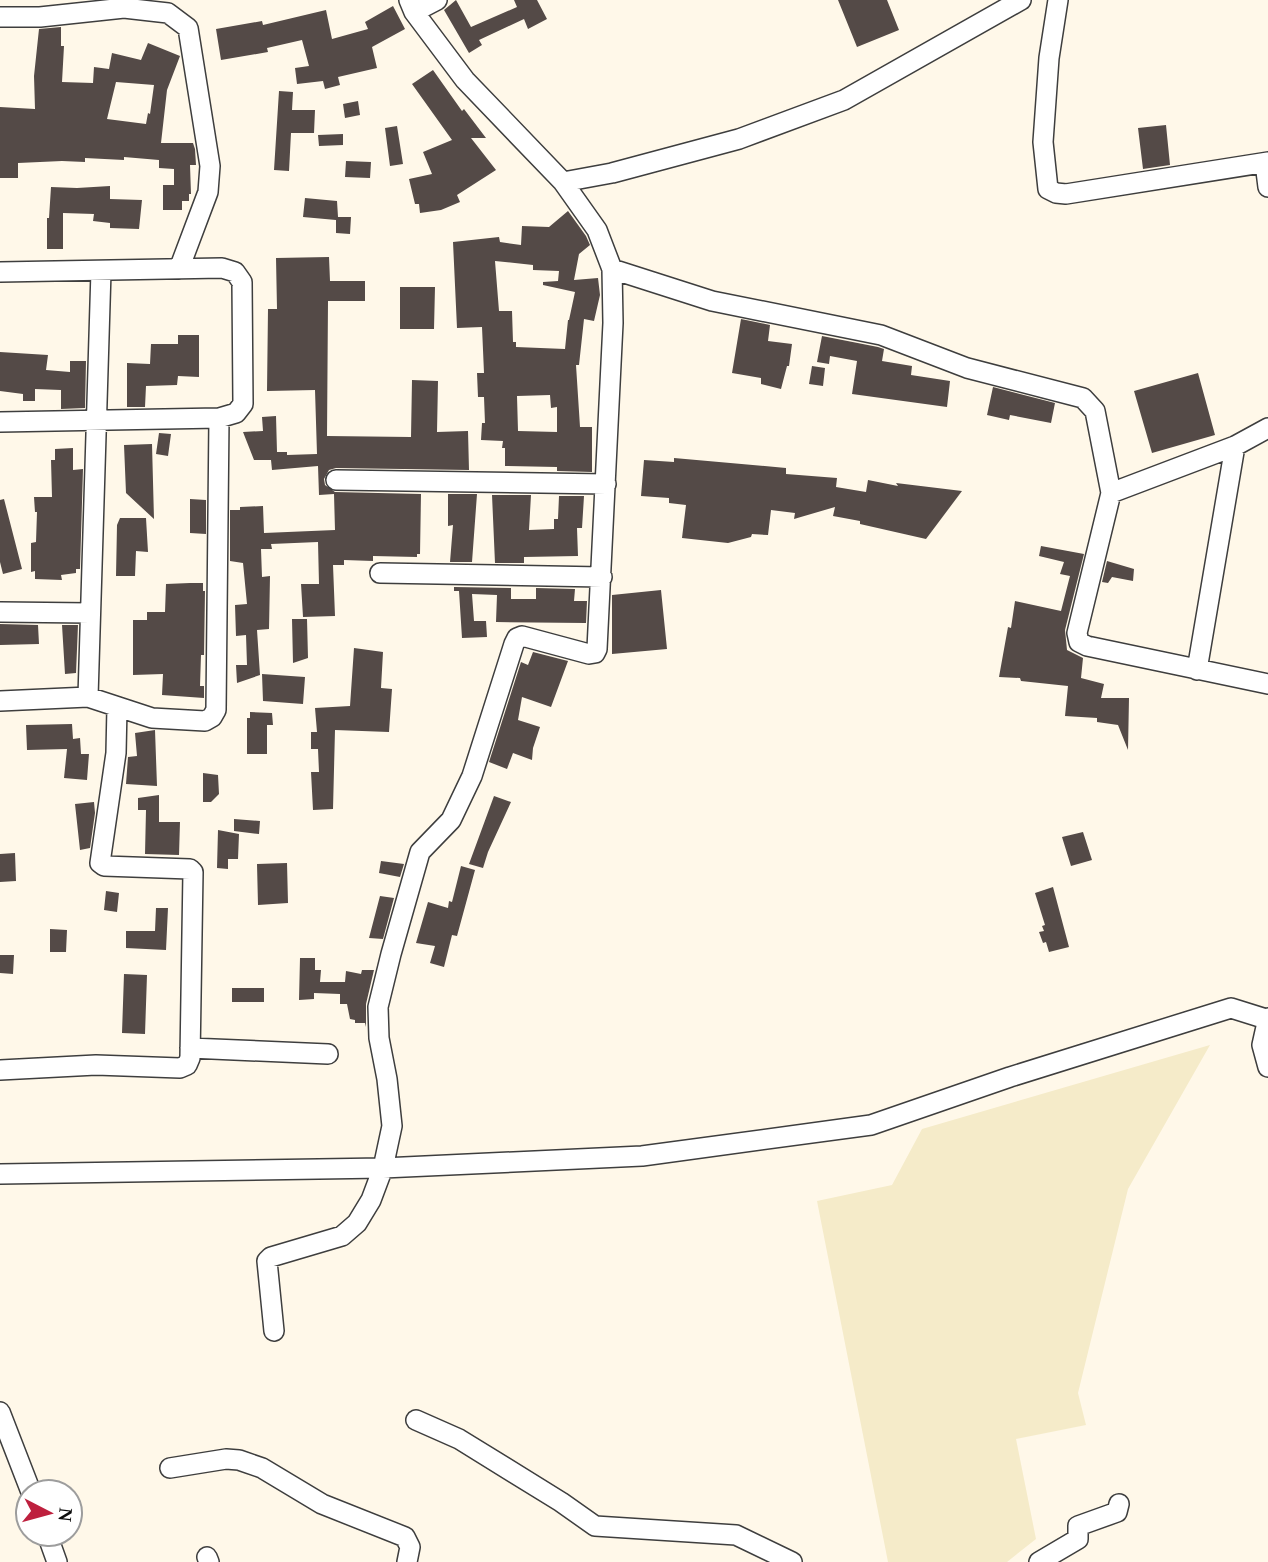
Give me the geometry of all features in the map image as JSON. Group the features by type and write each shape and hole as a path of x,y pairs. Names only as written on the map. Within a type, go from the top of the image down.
{"street":[{"path":"274,1331 267,1261 271,1257 342,1236 357,1223 371,1200 383,1168 392,1126 379,1038 378,1007 420,852 451,820 472,776 517,638 522,636 589,654 595,653 602,577 613,323 612,269 597,230 563,182 465,80 411,6 437,0"},
{"path":"563,182 612,173 739,139 844,100 1021,0"},
{"path":"1058,0 1049,58 1043,142 1048,189 1066,194 1266,162 1268,187"},
{"path":"0,17 40,17 124,8 168,13 188,28 211,166 208,192 179,269"},
{"path":"0,272 222,268 234,272 242,282 243,404 236,413 219,418 0,422"},
{"path":"612,269 712,301 881,335 967,368 1083,398 1095,411 1111,493 1077,633 1079,642 1087,646 1268,684"},
{"path":"88,697 101,271"},
{"path":"0,701 88,697 152,718 205,721 212,718 216,710 219,418"},
{"path":"1111,493 1235,446 1268,428"},
{"path":"1198,670 1235,446"},
{"path":"336,480 606,484"},
{"path":"380,572 602,577"},
{"path":"0,612 90,613"},
{"path":"0,1070 96,1065 180,1068 187,1065 190,1058 193,872 190,869 104,866 100,863 116,753 117,707"},
{"path":"0,1174 383,1168 642,1156 871,1125 1010,1077 1231,1008 1267,1018 1262,1045 1268,1067"},
{"path":"190,1048 328,1054"},
{"path":"0,1412 26,1478"},
{"path":"415,1420 459,1439 595,1526 736,1535 792,1562"},
{"path":"170,1468 226,1459 239,1460 262,1468 323,1504 405,1537 410,1547 407,1562"},
{"path":"1039,1562 1078,1539 1078,1526 1116,1511 1119,1504"}],"shaded area":[{"path":"1210,1045 1128,1189 1078,1393 1086,1425 1016,1439 1036,1539 1007,1562 888,1562 817,1201 892,1185 922,1129"}],"building":[{"path":"456,0 471,27 517,7 514,0 537,0 547,19 528,29 524,19 479,40 482,45 469,53 444,10"},
{"path":"838,0 887,0 899,30 857,47"},
{"path":"393,6 405,29 372,47 377,68 338,77 340,85 325,89 323,81 297,84 295,68 309,66 302,40 267,48 268,52 221,60 216,29 262,21 263,25 326,10 332,39 368,29 365,22"},
{"path":"61,27 61,46 64,46 62,82 93,83 94,67 109,69 112,53 141,60 148,43 180,56 167,90 161,143 193,143 195,149 196,165 190,165 191,194 189,201 182,201 182,210 163,210 163,185 174,185 174,169 159,168 159,160 124,157 124,160 85,158 85,162 18,163 18,178 0,178 0,107 35,109 34,76 39,29","holes":["116,82 154,85 146,124 107,119"]},
{"path":"433,70 462,111 464,109 486,138 471,138 496,170 457,195 460,202 441,210 420,213 409,179 432,174 423,152 452,140 412,84"},
{"path":"279,91 293,92 292,110 315,110 314,133 291,133 289,171 274,170"},
{"path":"358,101 360,115 345,118 343,104"},
{"path":"1166,125 1170,165 1143,169 1138,128"},
{"path":"397,126 403,164 390,166 385,128"},
{"path":"343,134 343,145 319,146 318,135"},
{"path":"346,161 371,162 370,178 345,177"},
{"path":"110,186 110,199 142,200 139,229 110,228 110,223 93,221 94,214 63,213 63,249 47,249 51,187"},
{"path":"305,198 337,201 338,217 351,217 350,234 336,233 336,220 303,217"},
{"path":"568,211 590,245 579,254 574,280 598,278 600,295 594,321 584,319 579,365 576,365 580,427 592,427 592,472 557,471 557,467 505,466 503,441 481,440 482,423 485,423 484,397 478,397 477,373 484,373 482,327 457,328 453,242 499,237 500,242 521,245 522,226 549,227","holes":["495,261 533,265 533,270 559,271 558,281 543,282 543,285 575,292 565,349 516,347 516,342 513,342 512,311 499,311","550,395 551,408 557,407 557,432 518,431 517,396"]},
{"path":"329,257 330,281 365,281 365,301 328,301 327,436 411,437 412,380 438,381 437,432 468,431 469,470 329,470 324,479 325,485 335,492 421,494 420,554 417,554 417,557 373,556 373,561 344,560 344,565 333,565 335,616 303,617 301,584 319,584 318,542 271,544 272,549 261,549 262,577 270,576 269,629 257,630 260,675 237,683 236,665 247,665 246,635 236,636 235,605 247,604 243,563 230,561 230,510 263,506 264,533 335,530 334,494 319,495 318,466 272,470 271,460 254,460 243,432 263,431 262,417 276,416 277,452 287,452 287,455 317,454 315,390 267,391 268,309 277,309 276,258"},
{"path":"400,287 435,287 434,329 400,329"},
{"path":"741,319 770,325 768,341 792,344 789,366 781,389 761,384 761,378 732,373"},
{"path":"178,335 199,335 199,377 178,376 177,385 146,386 145,407 127,407 127,363 150,364 151,344 178,344"},
{"path":"822,336 884,349 882,361 912,366 911,375 950,381 947,407 852,394 857,361 830,356 829,364 817,362"},
{"path":"0,352 48,355 46,370 70,372 70,361 86,361 85,408 61,409 61,390 35,389 35,401 23,401 23,394 0,391"},
{"path":"812,366 825,368 823,386 809,384"},
{"path":"1198,373 1215,435 1152,453 1134,391"},
{"path":"993,387 1055,403 1051,423 1010,415 1009,420 987,415"},
{"path":"159,433 171,434 168,456 156,454"},
{"path":"152,444 154,519 126,493 124,445"},
{"path":"73,448 73,470 83,469 80,569 76,569 76,573 61,575 62,580 35,579 35,571 31,572 31,543 36,542 37,512 34,497 52,497 51,460 55,460 55,449"},
{"path":"674,458 786,468 786,474 837,478 836,487 866,492 868,480 898,486 896,483 962,491 926,539 833,516 835,507 794,519 795,513 771,510 768,535 752,534 751,537 728,543 682,538 686,505 669,503 669,498 641,496 644,460 674,462"},
{"path":"448,494 477,494 472,562 450,562 453,525 448,526"},
{"path":"492,495 531,495 529,530 554,529 554,519 558,519 559,496 584,496 582,528 577,528 578,556 524,557 524,563 495,563"},
{"path":"4,499 22,569 3,574 0,562 0,500"},
{"path":"190,499 206,500 206,534 190,533"},
{"path":"120,518 146,518 148,552 136,551 135,576 116,576 117,525"},
{"path":"1041,546 1084,554 1065,630 1067,650 1083,658 1081,678 1104,684 1101,698 1129,698 1128,750 1118,725 1097,722 1097,718 1065,716 1068,686 999,677 1015,601 1061,611 1070,576 1060,574 1064,562 1039,556"},
{"path":"1107,561 1134,569 1133,581 1112,577 1108,583 1102,582"},
{"path":"203,583 204,655 201,655 200,686 204,686 204,698 162,695 163,674 133,675 133,620 147,620 147,612 165,612 166,584"},
{"path":"454,587 511,588 511,599 536,599 536,588 575,589 574,601 587,601 586,623 496,622 497,595 472,594 474,621 486,621 487,637 462,638 459,591 454,591"},
{"path":"661,590 667,649 612,654 612,595"},
{"path":"292,619 307,619 308,658 293,663"},
{"path":"0,624 38,625 39,644 0,645"},
{"path":"62,625 78,625 76,673 65,674"},
{"path":"354,648 383,652 381,688 392,689 389,732 335,730 333,809 313,810 311,772 319,772 318,749 311,749 311,732 317,732 315,708 350,706"},
{"path":"533,652 568,661 551,707 522,697 518,720 540,727 532,760 513,753 507,769 489,762 521,662 528,665"},
{"path":"262,674 305,677 303,704 263,701"},
{"path":"250,712 272,713 273,725 267,725 267,754 247,754 247,718 250,718"},
{"path":"72,724 73,739 80,738 81,754 89,754 87,780 64,778 67,749 27,750 26,725"},
{"path":"155,730 157,786 126,784 128,757 137,756 135,733"},
{"path":"203,773 218,775 219,794 211,802 203,802"},
{"path":"159,795 159,822 180,822 179,855 145,854 146,810 138,810 138,798"},
{"path":"494,796 511,802 483,868 469,864"},
{"path":"94,802 90,848 80,850 75,804"},
{"path":"234,819 260,821 259,834 234,831"},
{"path":"218,830 239,834 238,859 228,859 228,869 217,868"},
{"path":"1083,832 1092,860 1071,866 1062,837"},
{"path":"15,853 16,881 0,882 0,854"},
{"path":"381,861 404,864 400,877 379,873"},
{"path":"287,863 288,903 258,905 257,864"},
{"path":"461,866 475,870 457,936 452,935 444,967 430,963 435,946 416,943 428,902 448,908 449,901 452,902"},
{"path":"1053,887 1069,947 1049,952 1039,932 1044,931 1042,926 1045,925 1035,893"},
{"path":"106,891 119,893 117,912 104,910"},
{"path":"380,896 394,898 383,939 369,938"},
{"path":"156,908 168,908 166,950 126,948 126,931 155,931"},
{"path":"50,929 67,930 66,952 50,952"},
{"path":"0,955 14,955 13,974 0,973"},
{"path":"300,958 315,958 315,970 321,970 320,982 345,982 346,971 361,974 362,970 374,970 366,1004 366,1027 365,1023 355,1023 355,1020 350,1019 347,1004 340,1004 340,994 314,993 314,999 299,1000"},
{"path":"124,974 147,975 145,1034 122,1033"},
{"path":"232,988 264,988 264,1002 232,1002"}]}
